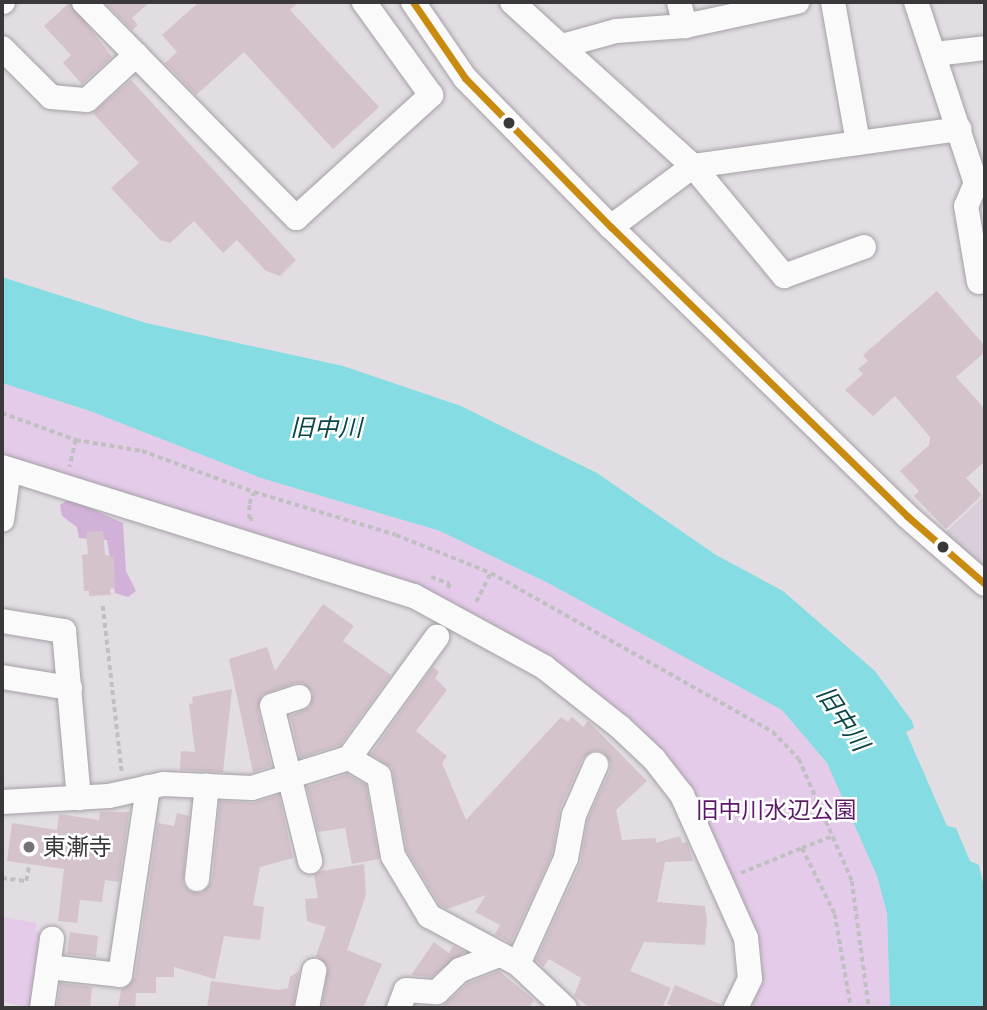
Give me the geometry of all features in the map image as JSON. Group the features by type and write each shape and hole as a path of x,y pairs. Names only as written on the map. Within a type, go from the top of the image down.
{"street":[{"path":"83,2 296,218 431,94 364,2"},
{"path":"413,2 465,78 611,227 907,516 985,584"},
{"path":"512,2 693,166 784,276 864,247"},
{"path":"678,2 685,26"},
{"path":"562,46 616,31 685,26 797,2"},
{"path":"833,2 858,143"},
{"path":"916,2 959,130 981,183 966,206 979,282"},
{"path":"392,41 430,27"},
{"path":"2,48 51,97 87,100 136,55"},
{"path":"935,54 985,48"},
{"path":"611,227 693,166 959,130"},
{"path":"2,520 6,468 414,596 452,613 544,667 654,759 682,795 723,881 751,958 750,979 736,1008"},
{"path":"2,621 64,631 79,798"},
{"path":"2,803 79,798 135,786 252,788 349,758 437,637"},
{"path":"2,677 70,688"},
{"path":"299,697 272,706 292,775 310,861"},
{"path":"349,758 379,776 393,856 429,916 507,960 565,1008"},
{"path":"400,1008 406,990 437,992 460,970 507,960 566,858 574,814 596,765"},
{"path":"48,967 120,975 135,786"},
{"path":"197,879 207,786"},
{"path":"42,1008 52,939"},
{"path":"307,1008 314,971"}],"path":[{"path":"2,413 76,440 74,452"},
{"path":"476,602 491,573"},
{"path":"103,606 135,786"},
{"path":"723,881 834,836"},
{"path":"802,848 835,914 851,1008"},
{"path":"2,878 26,881 29,865"}],"shaded area":[{"path":"985,495 985,572 943,535"},
{"path":"69,499 123,523 126,571 136,591 128,597 115,593 107,540 79,538 77,527 62,516 60,505"}],"green space":[{"name":"旧中川水辺公園","path":"2,383 90,411 261,478 440,531 548,583 782,710 827,763 877,876 887,917 890,1008 752,1008 762,980 762,953 756,929 690,787 635,722 510,634 442,597 2,456"},
{"path":"2,917 37,923 35,931 45,933 32,1008 2,1002"}],"water":[{"name":"旧中川","path":"2,277 146,323 343,366 461,406 597,473 716,555 783,591 875,671 912,721 914,728 906,732 947,826 956,828 970,861 979,865 985,892 985,1008 890,1008 887,914 877,876 827,763 782,710 548,583 440,531 261,478 90,411 2,383"}],"building":[{"path":"70,2 112,57 82,84 63,63 71,55 44,26"},
{"path":"105,2 150,2 132,18 138,25 132,30"},
{"path":"199,2 299,2 290,10 379,107 333,149 244,52 196,95 165,63 177,52 162,35"},
{"path":"131,80 296,260 280,276 266,271 237,240 223,253 194,221 170,243 160,240 111,188 139,163 93,113"},
{"path":"937,291 985,346 985,352 956,377 985,409 985,461 966,478 982,495 946,529 914,496 919,491 900,471 929,445 930,437 895,396 873,416 845,390 863,374 858,369 868,361 863,355"},
{"path":"103,531 105,555 114,557 115,588 110,589 111,595 89,596 89,591 84,591 82,555 88,554 86,532"},
{"path":"323,604 354,626 343,641 391,675 340,745 300,758 290,716 310,707 313,692 303,683 295,683 262,695 258,710 271,766 253,772 229,659 267,647 275,671"},
{"path":"433,667 439,672 435,678 447,690 416,731 447,756 442,763 466,820 561,717 568,722 572,717 583,727 588,721 647,781 616,810 622,840 656,838 656,843 680,836 682,843 687,842 693,861 665,862 657,902 705,906 707,920 705,945 644,942 630,971 671,988 662,1008 590,1008 574,996 581,978 549,959 543,967 536,960 580,864 588,819 610,771 611,763 603,752 594,750 582,759 560,809 552,854 511,943 495,934 500,925 475,912 486,895 447,909 440,905 407,851 392,768 371,754"},
{"path":"232,689 223,772 180,770 181,751 195,752 189,704 193,703 192,697"},
{"path":"347,774 366,785 379,859 352,864 345,828 318,832 307,787"},
{"path":"279,795 293,858 260,867 253,905 264,907 260,940 224,936 215,979 174,967 174,977 156,977 156,993 136,993 135,1008 118,1008 121,990 135,977 158,823 174,826 177,813 189,816 183,884 189,891 202,893 212,881 220,801 252,803"},
{"path":"100,812 129,812 119,882 105,880 102,902 80,900 77,923 58,921 64,869 7,861 12,823 57,830 59,814 99,820"},
{"path":"364,864 366,895 347,950 382,964 363,1008 322,1008 328,967 316,956 326,927 307,921 305,899 318,898 314,875 321,871"},
{"path":"70,932 98,936 96,957 67,954"},
{"path":"434,942 449,953 453,946 465,952 431,977 411,975"},
{"path":"299,971 293,1008 207,1008 211,981 278,990 288,988 290,977"},
{"path":"499,971 534,1000 529,1008 415,1008 443,1006 468,983"},
{"path":"61,983 92,987 90,1008 57,1008"},
{"path":"675,985 722,1005 721,1008 678,1008 667,1004"}],"transit line":[{"path":"413,2 465,78 611,227 907,516 985,584"}],"place":[{"name":"東漸寺","path":"29,847"}]}
